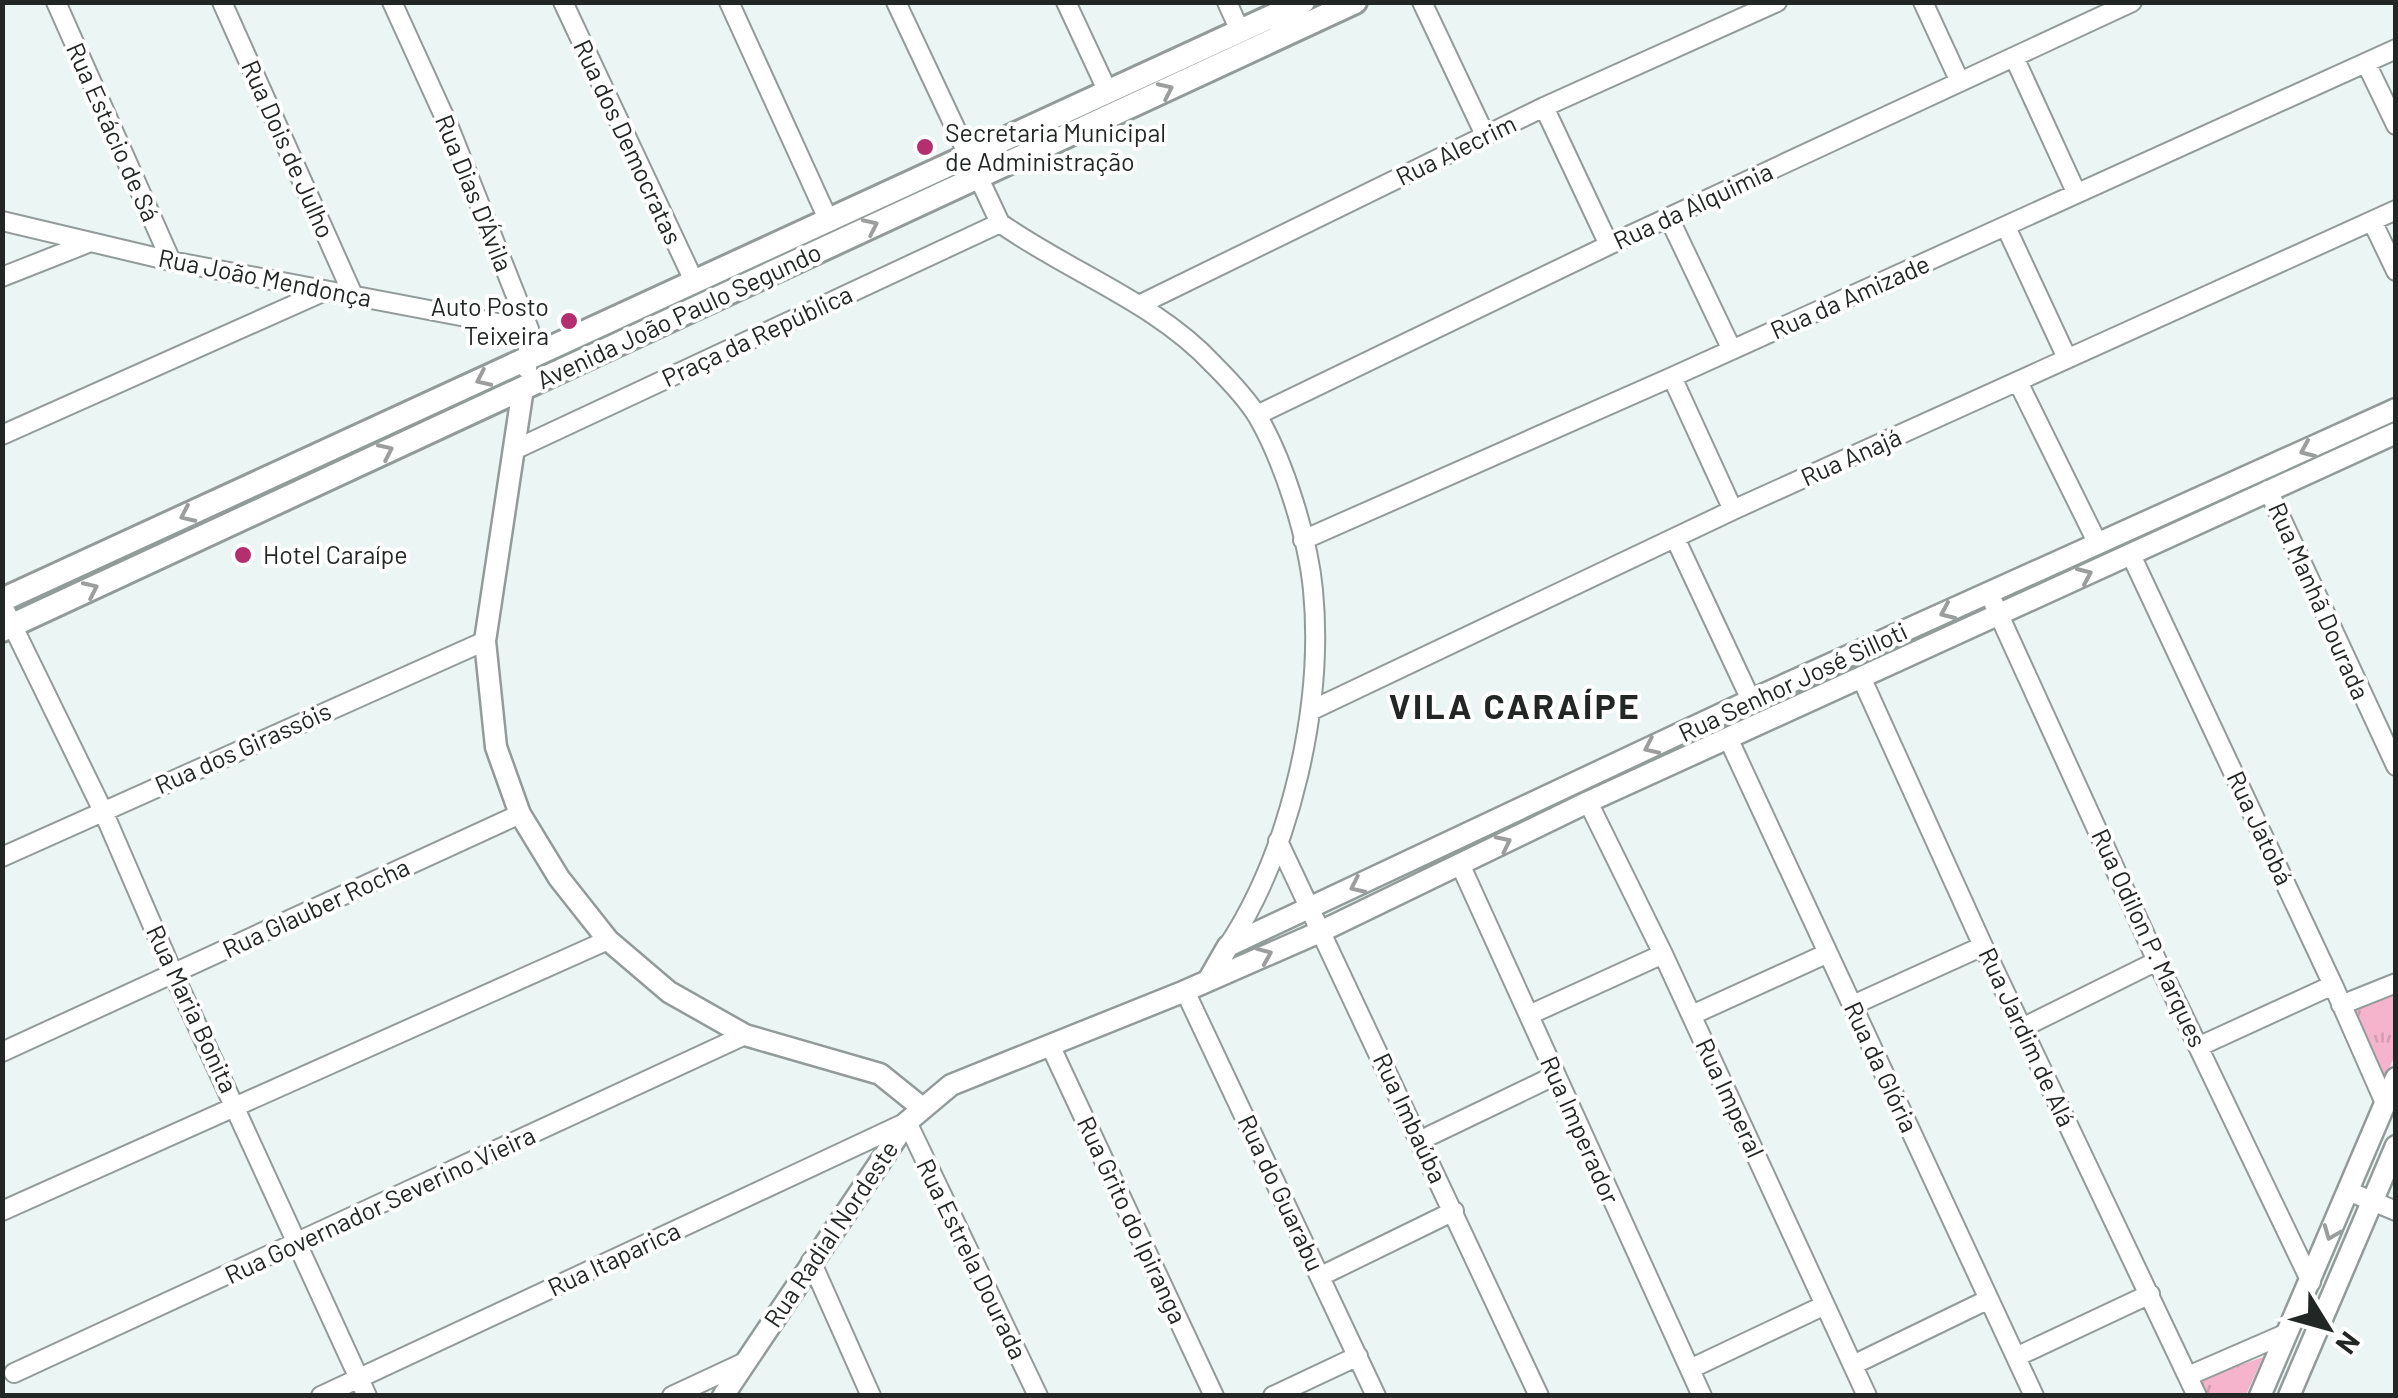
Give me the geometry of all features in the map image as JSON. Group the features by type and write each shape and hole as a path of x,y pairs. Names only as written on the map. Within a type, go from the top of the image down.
{"main road":[{"name":"Avenida João Paulo Segundo","path":"5,615 523,388 972,167 1108,92 1302,2"},
{"name":"Avenida João Paulo Segundo","path":"5,615 529,358 828,219 972,167 1355,2"}],"street":[{"name":"Rua Estácio de Sá","path":"56,2 171,261"},
{"name":"Rua Dois de Julho","path":"222,2 353,295"},
{"name":"Rua Dias D'Ávila","path":"392,2 449,127 528,329 529,358 523,388"},
{"name":"Rua dos Democratas","path":"562,2 694,281"},
{"path":"729,2 828,219"},
{"path":"896,2 1000,223 1139,305 1213,363 1257,415 1287,486 1313,589 1310,711 1278,842 1248,917 1208,980"},
{"path":"1066,2 1108,92"},
{"path":"1227,2 1240,31"},
{"path":"1422,2 1485,136"},
{"name":"Rua Alecrim","path":"1139,305 1544,107 1777,2"},
{"path":"1923,2 1960,82"},
{"name":"Rua da Alquimia","path":"1257,415 2132,2"},
{"name":"Rua da Amizade","path":"1303,540 2396,49"},
{"path":"2014,57 2076,192"},
{"path":"2366,63 2396,125"},
{"path":"1544,107 1610,246"},
{"name":"Rua Anajá","path":"1310,711 1733,510 2396,210"},
{"path":"1670,218 1732,350"},
{"name":"Rua João Mendonça","path":"2,221 171,261 528,329"},
{"path":"2372,221 2396,271"},
{"name":"Praça da República","path":"514,450 1000,223"},
{"path":"2006,227 2067,358"},
{"path":"2,277 88,243"},
{"path":"2,435 325,290"},
{"path":"1672,377 1733,510"},
{"path":"2018,382 2098,544"},
{"path":"523,388 485,641 496,747 520,814 559,878 608,940 669,992 745,1035 880,1074 914,1114"},
{"name":"Rua Senhor José Silloti","path":"1228,946 1751,700 2396,409"},
{"name":"Rua Senhor José Silloti","path":"951,1085 1185,991 1322,930 1588,802 2396,433"},
{"name":"Rua Manhã Dourada","path":"2268,490 2396,766"},
{"path":"1674,538 1751,700"},
{"name":"Rua Jatobá","path":"2131,555 2334,985 2385,1103"},
{"name":"Rua Odilon P. Marques","path":"1989,593 2156,961 2311,1282"},
{"name":"Rua Maria Bonita","path":"5,615 103,810 173,973 363,1387"},
{"name":"Rua dos Girassóis","path":"2,856 485,641"},
{"name":"Rua Jardim de Alá","path":"1861,677 1983,946 2197,1396"},
{"name":"Rua da Glória","path":"1728,738 2034,1396"},
{"name":"Rua Imperal","path":"1588,802 1692,1014 1867,1396"},
{"name":"Rua Glauber Rocha","path":"2,1052 520,814"},
{"name":"Rua Imbaúba","path":"1278,842 1538,1396"},
{"name":"Rua Imperador","path":"1460,864 1702,1396"},
{"path":"2,1211 608,940"},
{"path":"1853,1005 1983,946"},
{"path":"1692,1014 1828,953"},
{"path":"1529,1015 1663,954"},
{"path":"2022,1028 2156,961"},
{"path":"2341,1005 2396,983"},
{"path":"2200,1046 2334,985"},
{"name":"Rua do Guarabu","path":"1185,991 1376,1396"},
{"name":"Rua Governador Severino Vieira","path":"14,1373 745,1035"},
{"name":"Rua Grito do Ipiranga","path":"1050,1045 1214,1396"},
{"path":"1421,1140 1556,1075"},
{"path":"2260,1396 2396,1078"},
{"name":"Rua Radial Nordeste","path":"724,1396 811,1261 914,1114 951,1085"},
{"name":"Rua Itaparica","path":"321,1396 363,1387 914,1114"},
{"name":"Rua Estrela Dourada","path":"914,1114 1038,1396"},
{"path":"2289,1396 2396,1146"},
{"path":"2348,1191 2396,1210"},
{"path":"1321,1276 1454,1211"},
{"path":"811,1261 871,1396"},
{"path":"2016,1357 2150,1294"},
{"path":"1853,1364 1988,1300"},
{"path":"1690,1370 1825,1305"},
{"path":"2188,1376 2287,1333"},
{"path":"1273,1396 1358,1356"},
{"path":"672,1396 745,1362"}],"green space":[{"path":"2395,994 2395,1055 2384,1081 2356,1010"},
{"path":"2263,1357 2246,1395 2205,1395 2198,1380"}],"place":[{"name":"Secretaria Municipal de Administração","path":"925,147"},
{"name":"Auto Posto Teixeira","path":"569,321"},
{"name":"Hotel Caraípe","path":"243,555"}],"district":[{"name":"VILA CARAÍPE","path":"1515,707"}]}
